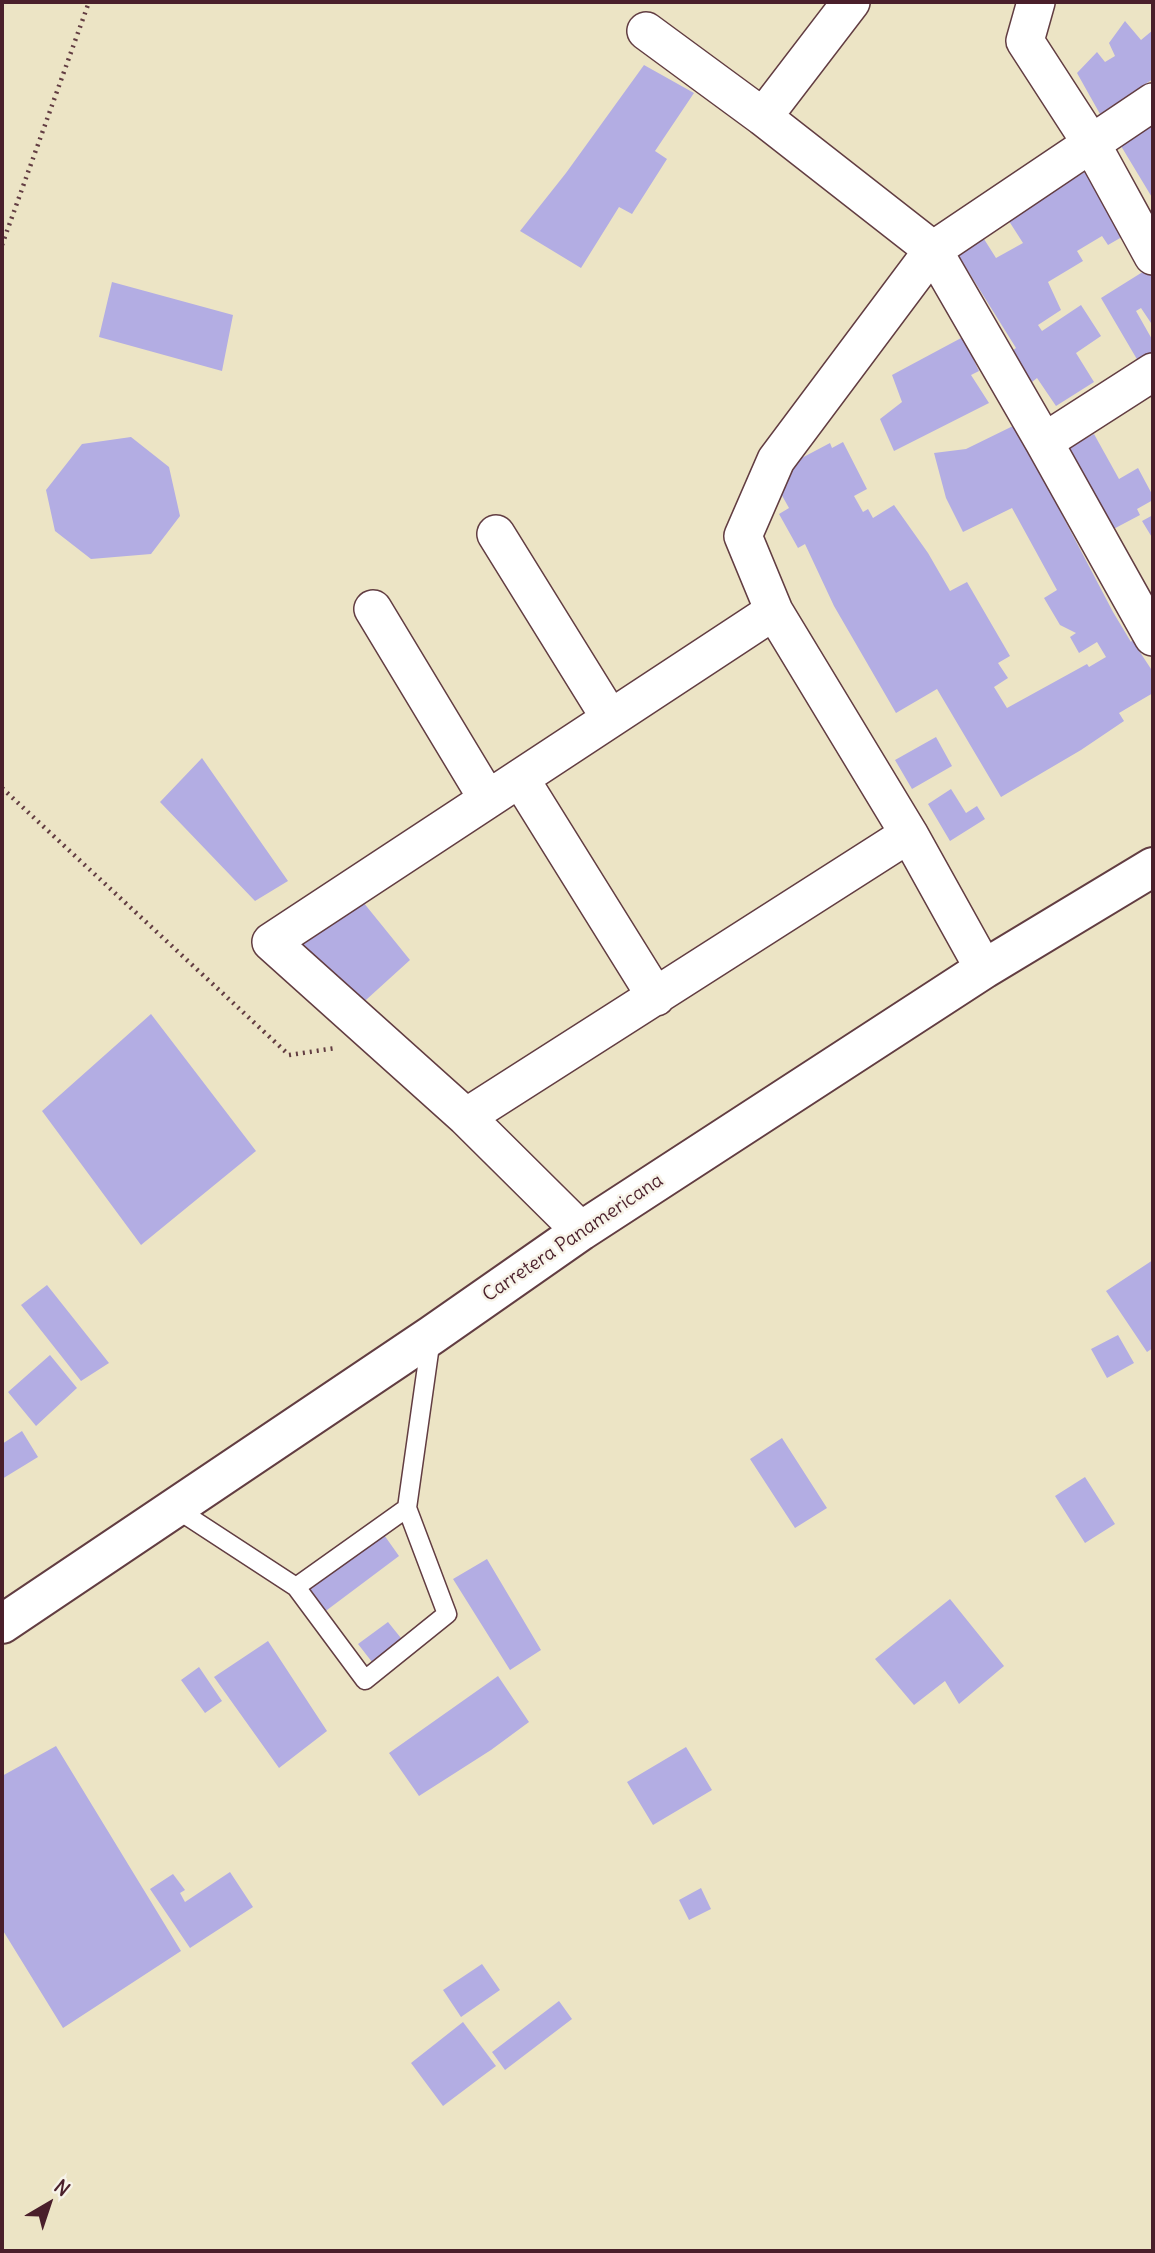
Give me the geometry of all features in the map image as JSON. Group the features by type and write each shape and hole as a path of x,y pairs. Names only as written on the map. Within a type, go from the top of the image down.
{"main road":[{"name":"Carretera Panamericana","path":"2,1625 432,1335 581,1231 984,969 1153,867"}],"street":[{"path":"764,117 851,2"},
{"path":"1036,2 1025,41 1091,143 1153,256"},
{"path":"646,31 764,117 933,250 1045,442 1153,637"},
{"path":"984,969 909,834 774,611 743,536 776,460 933,250 1153,102"},
{"path":"1045,442 1153,372"},
{"path":"496,534 610,718"},
{"path":"373,609 487,798"},
{"path":"581,1231 466,1117 271,942 774,611"},
{"path":"521,780 656,997"},
{"path":"466,1117 909,834"}],"lane":[{"path":"175,1508 296,1587 365,1680 447,1614 407,1508 432,1335"},
{"path":"296,1587 407,1508"}],"path":[{"path":"2,245 89,2"},
{"path":"2,788 289,1055 381,1042"}],"building":[{"path":"1125,21 1141,40 1153,30 1153,79 1100,114 1077,73 1097,52 1105,62 1115,56 1109,43"},
{"path":"644,65 694,93 655,151 667,159 632,214 619,207 581,268 520,231 566,173"},
{"path":"1153,125 1153,199 1121,146"},
{"path":"1095,166 1134,230 1108,245 1102,236 1077,251 1083,261 1048,282 1061,310 1038,325 1042,331 1081,305 1101,336 1076,353 1094,382 1056,406 1037,378 1032,382 1012,351 1016,348 958,255 984,239 996,258 1023,243 1007,218"},
{"path":"1149,268 1153,276 1153,326 1141,308 1136,311 1153,341 1153,352 1138,361 1101,298"},
{"path":"112,282 233,315 222,371 99,337"},
{"path":"963,337 979,371 971,375 989,403 894,451 880,419 902,402 892,375"},
{"path":"1015,425 1113,612 1153,672 1153,693 1119,713 1124,721 1001,797 937,689 896,713 834,606 805,544 798,548 779,514 789,508 780,492 796,461 830,443 832,448 843,442 867,489 854,496 863,512 868,509 873,518 894,505 928,553 950,591 967,582 1010,656 998,663 1008,678 994,687 1007,708 1087,664 1089,667 1106,657 1097,642 1079,653 1070,637 1076,633 1060,625 1044,598 1057,590 1012,508 963,532 946,498 934,453 966,449"},
{"path":"1094,434 1119,479 1138,468 1153,496 1153,500 1137,509 1140,515 1106,533 1061,452"},
{"path":"131,437 169,467 180,516 151,554 91,559 55,531 46,490 82,444"},
{"path":"1153,515 1153,539 1142,521"},
{"path":"936,737 952,766 912,789 895,760"},
{"path":"202,758 288,881 255,901 160,802"},
{"path":"951,789 966,813 977,806 985,819 950,841 928,804"},
{"path":"359,897 410,960 356,1009 299,943"},
{"path":"151,1014 256,1151 141,1245 42,1111"},
{"path":"1153,1260 1153,1348 1147,1352 1106,1291"},
{"path":"47,1285 109,1363 81,1381 21,1305"},
{"path":"1118,1335 1134,1363 1107,1378 1091,1349"},
{"path":"50,1355 77,1388 36,1426 8,1392"},
{"path":"22,1431 38,1457 2,1479 2,1444"},
{"path":"782,1438 827,1508 795,1528 750,1459"},
{"path":"1085,1477 1115,1524 1085,1543 1055,1496"},
{"path":"382,1532 399,1556 323,1613 306,1589"},
{"path":"487,1559 541,1650 510,1670 453,1579"},
{"path":"950,1599 1004,1666 959,1704 945,1681 914,1705 875,1659"},
{"path":"388,1622 409,1648 379,1671 358,1644"},
{"path":"268,1641 327,1731 279,1768 214,1677"},
{"path":"199,1667 222,1701 205,1713 181,1680"},
{"path":"498,1676 529,1722 419,1796 389,1753"},
{"path":"56,1746 181,1951 63,2028 2,1929 2,1776"},
{"path":"686,1747 712,1790 653,1825 627,1782"},
{"path":"230,1872 253,1907 190,1948 150,1889 173,1874 185,1890 180,1893 185,1902"},
{"path":"701,1888 711,1909 689,1920 679,1900"},
{"path":"482,1964 500,1990 461,2017 443,1990"},
{"path":"559,2001 572,2019 505,2070 492,2052"},
{"path":"463,2022 496,2066 443,2106 411,2063"}]}
